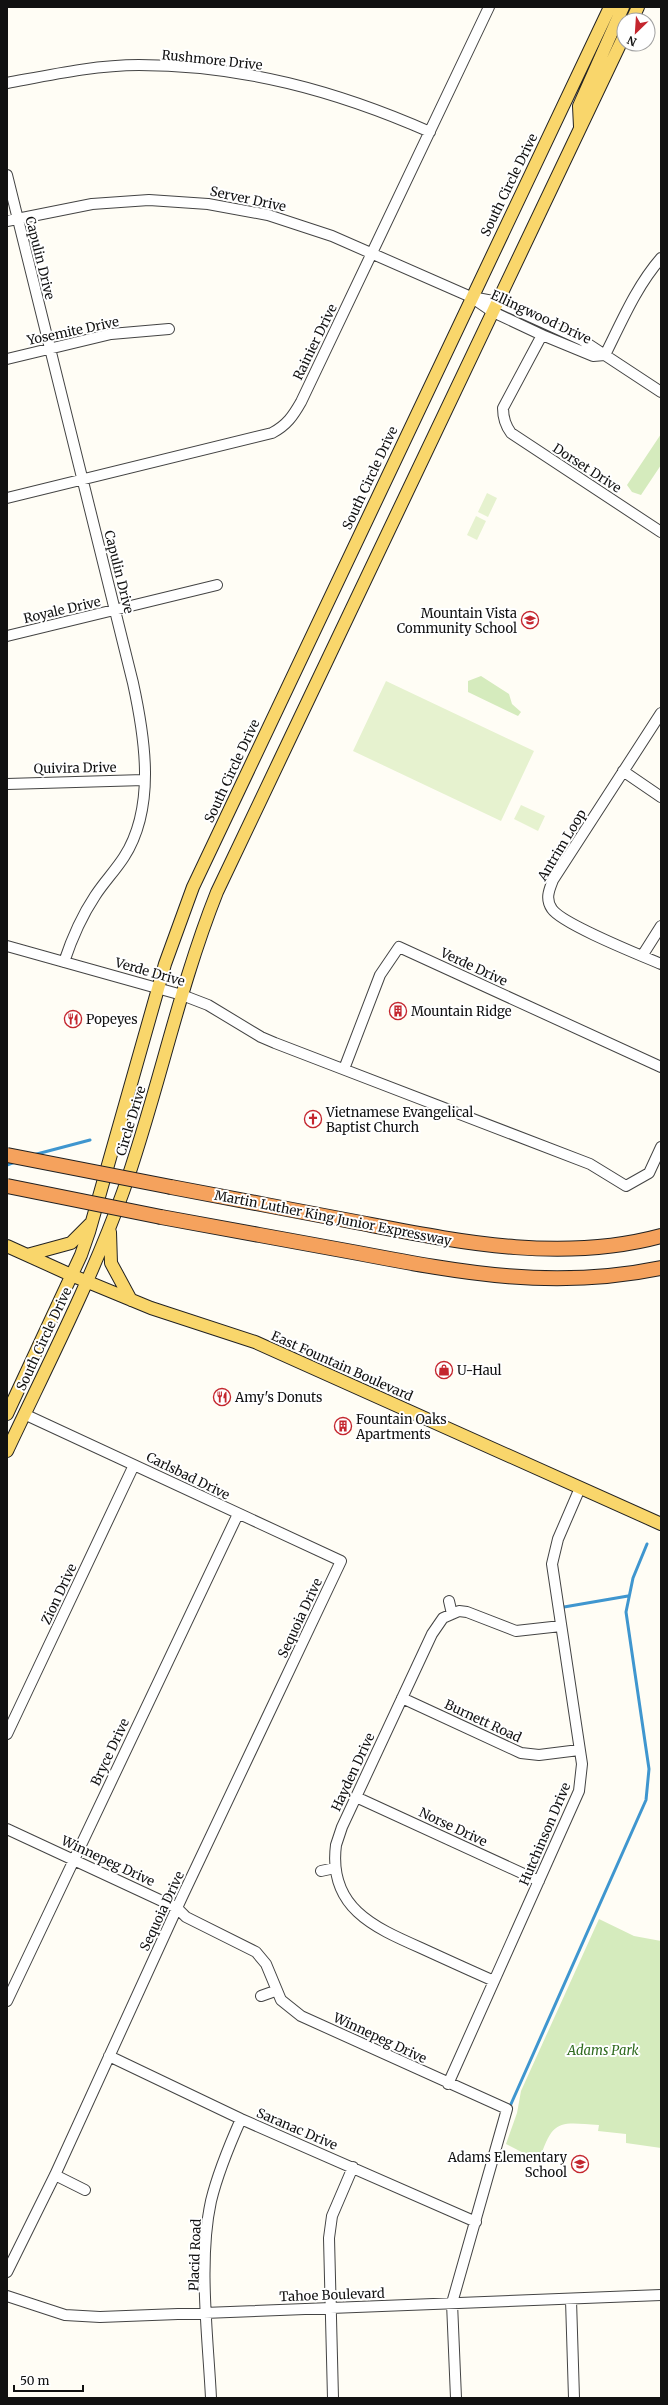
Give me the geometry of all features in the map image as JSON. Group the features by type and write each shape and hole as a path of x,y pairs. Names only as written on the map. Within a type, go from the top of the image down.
{"highway":[{"name":"Martin Luther King Junior Expressway","path":"7,1155 444,1239 515,1248 599,1247 661,1236"},
{"path":"7,1186 161,1217 443,1269 513,1278 590,1279 661,1268"}],"main road":[{"name":"South Circle Drive","path":"165,964 193,887 471,297 610,7"},
{"path":"580,129 579,106 623,7"},
{"path":"495,307 616,52"},
{"name":"Circle Drive","path":"86,1281 110,1225 143,1132 182,995 217,892 495,307"},
{"name":"Circle Drive","path":"71,1275 81,1255 94,1220 165,964"},
{"path":"27,1255 71,1243 94,1220"},
{"path":"110,1225 111,1263 131,1300"},
{"name":"East Fountain Boulevard","path":"7,1246 131,1300 255,1342 661,1524"},
{"name":"South Circle Drive","path":"7,1414 71,1275"},
{"name":"South Circle Drive","path":"7,1451 86,1281"}],"street":[{"name":"Rainier Drive","path":"7,498 272,433 284,427 296,411 489,7"},
{"name":"Rushmore Drive","path":"7,83 56,74 139,65 227,72 328,93 382,111 430,132"},
{"name":"Capulin Drive","path":"7,175 138,706 143,749 144,780 142,819 124,857 95,896 76,927 64,962"},
{"name":"Server Drive","path":"7,221 66,208 118,201 208,204 242,209 296,223 372,253 471,297"},
{"path":"605,355 646,275 661,258"},
{"name":"Ellingwood Drive","path":"471,297 582,340 661,392"},
{"name":"Ellingwood Drive","path":"495,307 542,334 593,356 605,355"},
{"name":"Yosemite Drive","path":"7,359 111,334 169,329"},
{"name":"Dorset Drive","path":"542,334 503,408 504,421 511,433 661,532"},
{"name":"Royale Drive","path":"7,636 217,585"},
{"name":"Antrim Loop","path":"661,713 553,880 548,892 548,901 552,909 566,920 661,964"},
{"path":"623,771 661,797"},
{"name":"Quivira Drive","path":"7,784 144,780"},
{"path":"642,956 661,926"},
{"name":"Verde Drive","path":"7,946 159,988 208,1005 261,1037 590,1164 626,1186 649,1172 661,1147"},
{"name":"Verde Drive","path":"344,1069 380,975 399,947 661,1067"},
{"name":"Carlsbad Drive","path":"24,1414 341,1561"},
{"name":"Zion Drive","path":"7,1734 134,1465"},
{"name":"Hutchinson Drive","path":"448,2084 579,1791 582,1780 552,1564 558,1539 580,1488"},
{"name":"Bryce Drive","path":"7,2001 238,1514"},
{"name":"Sequoia Drive","path":"7,2272 54,2175 177,1908 341,1561"},
{"path":"448,1601 452,1614 467,1612 516,1631 561,1626"},
{"name":"Hayden Drive","path":"452,1614 443,1618 432,1634 338,1835 334,1868 338,1883 349,1904 371,1924 494,1981"},
{"name":"Burnett Road","path":"402,1698 520,1753 539,1756 579,1750"},
{"name":"Norse Drive","path":"356,1797 539,1881"},
{"name":"Winnepeg Drive","path":"7,1829 177,1908 186,1917 256,1952 266,1964 276,1991 289,2008 301,2016 448,2084 507,2109 452,2303 456,2398"},
{"path":"322,1871 334,1868"},
{"path":"261,1996 276,1991"},
{"name":"Saranac Drive","path":"109,2056 241,2119 476,2222"},
{"name":"Placid Road","path":"211,2398 206,2312 206,2234 211,2203 220,2168 241,2119"},
{"path":"333,2398 328,2238 332,2216 353,2167"},
{"path":"54,2175 85,2190"},
{"name":"Tahoe Boulevard","path":"7,2296 65,2315 100,2318 206,2312 571,2300 661,2295"},
{"path":"571,2300 574,2398"}],"green space":[{"path":"661,434 661,465 641,495 632,492 627,485"},
{"path":"487,493 497,498 488,517 478,512"},
{"path":"476,516 486,521 477,540 467,535"},
{"path":"481,676 509,694 512,704 521,712 518,716 468,692 468,681"},
{"path":"386,681 534,751 501,821 353,751"},
{"path":"521,805 545,816 538,831 514,819"},
{"name":"Adams Park","path":"599,1919 634,1936 661,1941 661,2148 626,2143 626,2134 598,2131 599,2125 574,2123 559,2126 553,2130 544,2147 539,2161 506,2144 517,2113 521,2091"}],"waterway":[{"path":"33,1155 90,1140"},
{"path":"7,1165 15,1162"},
{"path":"511,2104 646,1800 649,1769 626,1612 633,1578 647,1544"},
{"path":"564,1607 628,1596"}],"place":[{"name":"Mountain Vista Community School","path":"530,620"},
{"name":"Mountain Ridge","path":"398,1011"},
{"name":"Popeyes","path":"73,1019"},
{"name":"Vietnamese Evangelical Baptist Church","path":"313,1119"},
{"name":"U-Haul","path":"444,1370"},
{"name":"Amy's Donuts","path":"222,1397"},
{"name":"Fountain Oaks Apartments","path":"343,1426"},
{"name":"Adams Elementary School","path":"580,2164"}]}
